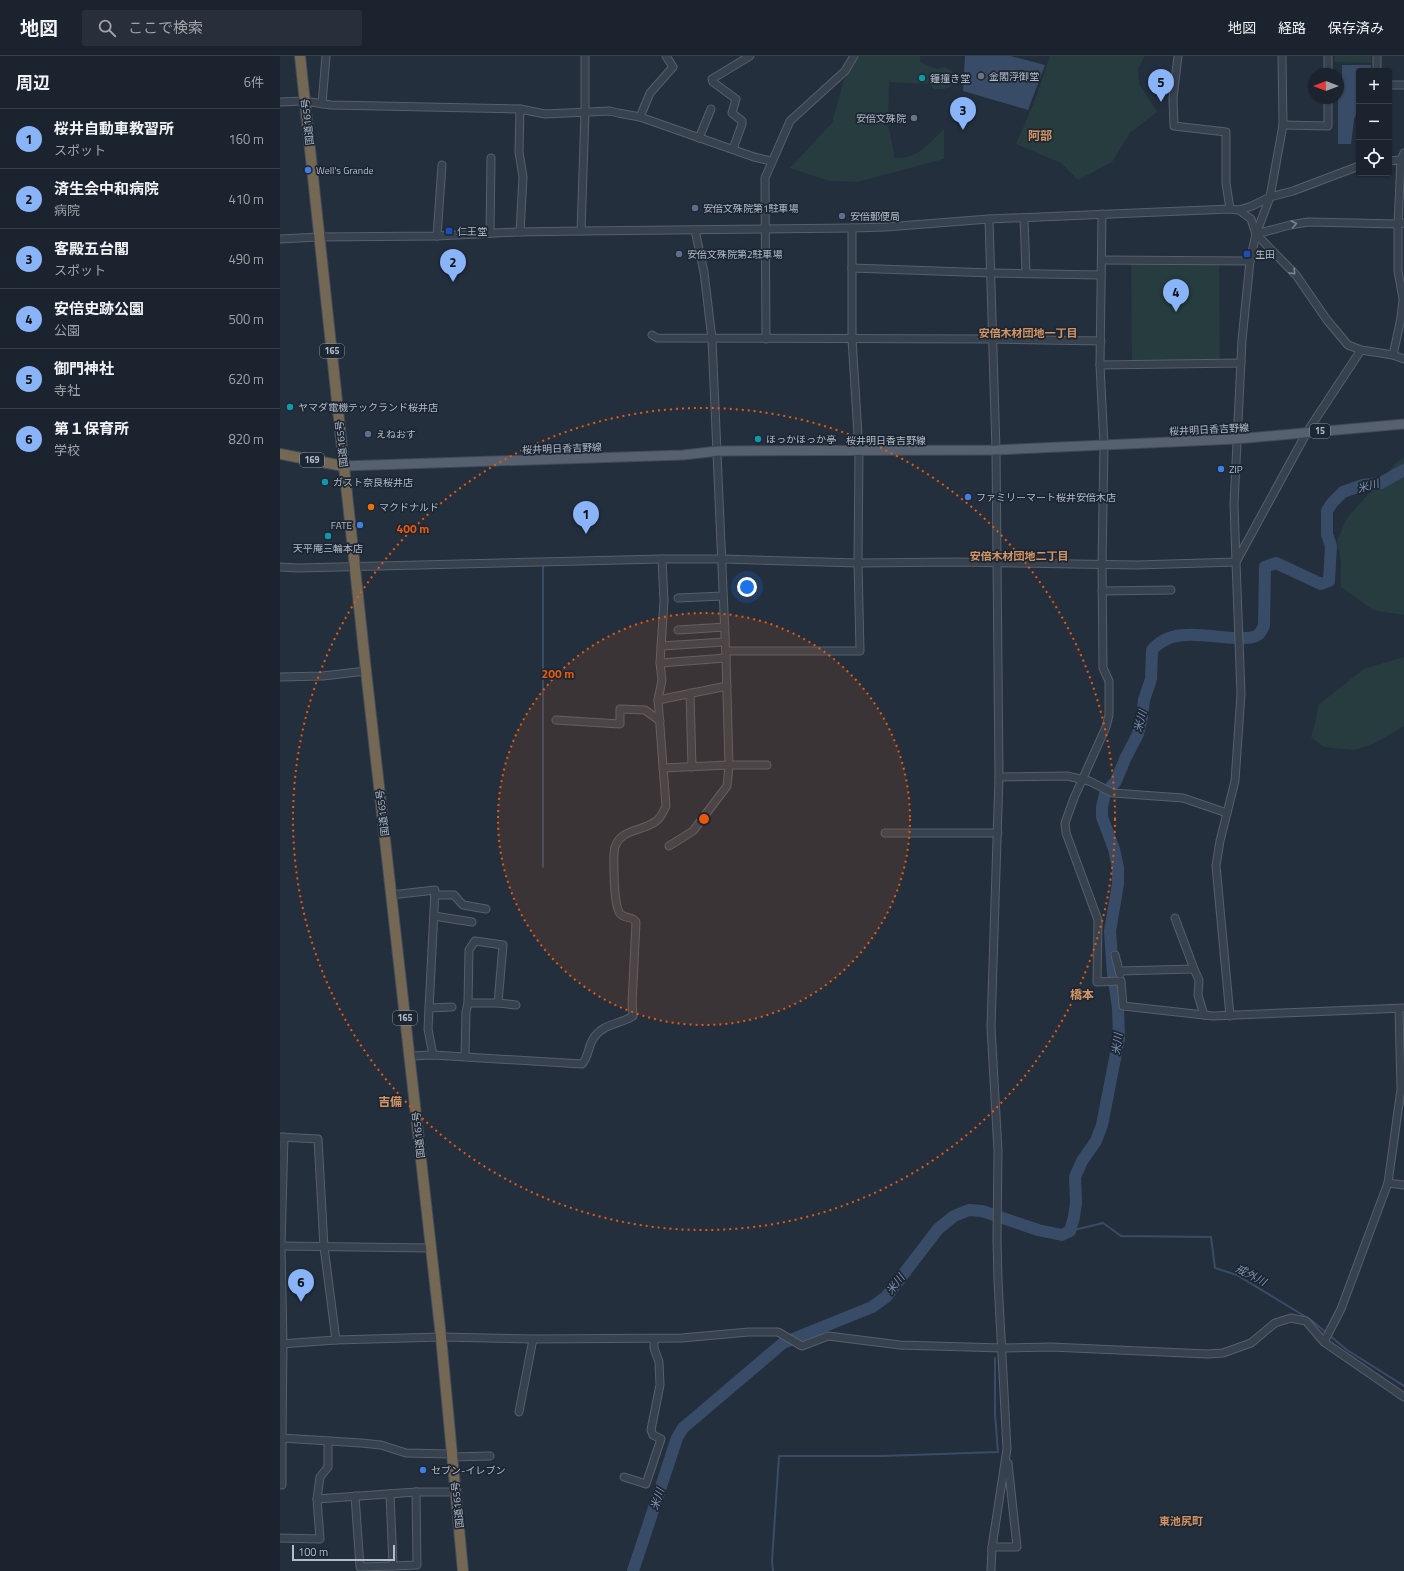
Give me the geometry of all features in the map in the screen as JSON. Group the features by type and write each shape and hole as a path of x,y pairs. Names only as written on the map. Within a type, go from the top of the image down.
{"highway":[{"name":"国道165号","path":"300,56 343,466 441,1337 463,1571"},
{"name":"169","path":"280,454 343,466"}],"main road":[{"name":"桜井明日香吉野線","path":"343,466 683,455 718,451 996,450 1236,439 1404,424"}],"street":[{"path":"322,104 326,56"},
{"path":"581,231 585,113 585,56"},
{"path":"640,117 650,93 673,67 666,56"},
{"path":"733,149 742,127 742,121 732,113 736,99 713,82 712,79 750,56"},
{"path":"766,339 765,178 790,121 845,71 854,56"},
{"path":"1178,56 1173,98 1174,126 1226,132 1226,183 1230,209"},
{"path":"1230,1016 1216,866 1220,841 1236,781 1241,694 1234,504 1236,439 1242,340 1250,261 1256,234 1270,197 1283,125 1282,56"},
{"path":"1328,56 1328,68"},
{"path":"1377,56 1377,68"},
{"path":"1392,85 1404,85"},
{"path":"280,102 304,101 322,104 520,109 545,114 610,111 640,117 771,162"},
{"path":"1283,125 1328,126 1328,104"},
{"path":"520,109 519,152 523,177 520,232"},
{"path":"699,138 711,110"},
{"path":"1393,355 1401,318 1403,299 1398,271 1401,224 1401,160 1404,153"},
{"path":"490,233 491,158"},
{"path":"1392,161 1401,160"},
{"path":"437,236 442,165"},
{"path":"280,239 319,237 437,236 520,232 766,230 886,227 989,219 1230,209 1239,210 1252,206 1270,197 1293,191 1356,167"},
{"path":"1239,210 1250,219 1256,234 1296,275 1327,320 1348,345 1361,350 1393,355 1404,359"},
{"path":"1102,214 1100,365 1104,445 1102,565 1103,668 1108,682 1109,715 1106,727 1082,778 1065,824 1066,833 1098,920 1097,982 1121,980"},
{"path":"1024,218 1026,274"},
{"path":"989,219 992,273 992,339 996,450 999,777 991,1027 998,1151 997,1222 1007,1449 1017,1547 992,1547"},
{"path":"1256,234 1308,222 1401,224"},
{"path":"660,663 726,655 860,651 858,563 859,451 852,339 852,228"},
{"path":"669,846 693,831 727,786 729,765 718,451 712,339 704,272 694,230"},
{"path":"1102,260 1250,261"},
{"path":"852,268 1101,275"},
{"path":"652,335 657,338 712,339 992,339 1101,341"},
{"path":"1236,562 1307,432 1361,350"},
{"path":"1100,365 1241,363"},
{"path":"280,567 298,568 662,559 722,559 858,563 1102,565 1236,562"},
{"path":"410,1056 465,1056 582,1064 586,1060 590,1044 595,1035 605,1027 615,1022 629,1019 633,1016 632,1004 636,922 634,919 624,917 618,911 614,879 614,849 619,839 624,835 650,825 661,816 666,806 658,700 662,680 660,663 664,601 662,559"},
{"path":"1102,591 1171,590"},
{"path":"678,598 723,596"},
{"path":"678,630 725,627"},
{"path":"661,646 725,642"},
{"path":"280,677 323,676 366,671"},
{"path":"658,700 727,686"},
{"path":"690,694 692,767"},
{"path":"556,720 620,724 620,709 645,710 660,721"},
{"path":"663,768 767,765"},
{"path":"999,777 1068,776 1082,778 1113,794 1183,798 1227,812"},
{"path":"884,833 998,833"},
{"path":"391,895 435,890 428,1029 433,1055"},
{"path":"435,895 454,895 462,905 486,909"},
{"path":"434,916 472,922"},
{"path":"1175,918 1199,980 1198,995 1204,1015"},
{"path":"465,1056 469,950 475,941 503,945 498,1002"},
{"path":"1115,955 1121,980 1123,1006 1213,1016 1402,1009 1403,1089 1388,1183 1341,1309 1324,1342"},
{"path":"1119,971 1194,969"},
{"path":"468,1002 498,1002 516,1005"},
{"path":"429,1008 452,1007"},
{"path":"280,1485 282,1485 280,1246 282,1137 318,1139 324,1247 336,1340"},
{"path":"1388,1183 1404,1185"},
{"path":"280,1246 430,1248"},
{"path":"282,1344 336,1340 441,1337 654,1339 749,1332 778,1332 802,1346 828,1336 900,1345 1002,1348 1051,1347 1207,1354 1223,1352 1251,1344 1275,1323 1291,1318 1306,1321 1324,1342 1404,1397"},
{"path":"519,1412 534,1339"},
{"path":"624,1477 646,1484 661,1439 652,1435 651,1430 660,1385 659,1362 654,1348 654,1339"},
{"path":"281,1438 361,1442 381,1445 406,1453 490,1456"},
{"path":"280,1538 320,1539 317,1499 320,1477 328,1467 328,1441"},
{"path":"991,1571 992,1547 1007,1449"},
{"path":"317,1499 416,1492 456,1492"},
{"path":"355,1496 360,1567 416,1565 416,1492"},
{"path":"390,1494 393,1566"}],"green space":[{"path":"859,56 920,56 920,62 936,69 945,67 952,71 952,84 948,88 944,89 934,89 929,84 889,82 888,124 895,158 910,156 922,150 944,129 944,159 857,182 830,181 790,168 832,123 844,80"},
{"path":"1050,56 1145,56 1138,68 1139,84 1157,112 1130,133 1112,162 1078,180 1061,163 1016,144 1035,100"},
{"path":"1335,56 1371,56 1371,63 1335,62"},
{"path":"1131,262 1219,263 1220,362 1132,362"},
{"path":"1404,457 1404,615 1373,610 1341,587 1341,561 1337,541 1347,518 1396,463"},
{"path":"1404,657 1404,726 1373,744 1354,750 1324,747 1311,737 1316,720 1318,705 1364,669"}],"water":[{"path":"965,56 1010,56 1045,65 1028,110 963,91"},
{"path":"1342,65 1371,65 1371,68 1356,68 1356,115 1354,119 1351,144 1338,144 1338,104 1344,104 1344,68 1342,68"}],"waterway":[{"name":"米川","path":"633,1571 677,1438 683,1428 783,1343 872,1307 886,1297 938,1229 954,1216 969,1210 982,1211 1038,1230 1062,1235 1070,1231 1076,1203 1075,1177 1082,1161 1096,1141 1102,1125 1119,1038 1118,1008 1113,974 1110,931 1118,884 1118,868 1114,849 1102,817 1102,807 1105,794 1116,781 1138,734 1144,700 1151,679 1152,650 1161,642 1181,635 1246,638 1254,637 1259,634 1264,626 1265,567 1276,563 1321,584 1329,581 1331,546 1327,534 1327,511 1332,503 1343,492 1363,485 1381,483 1404,470"},
{"path":"543,566 543,867"},
{"name":"戒外川","path":"1070,1231 1103,1223 1121,1236 1211,1237 1215,1268 1237,1275 1311,1320 1347,1350 1404,1386"},
{"path":"773,1571 772,1561 779,1456 882,1456 998,1452 995,1414 995,1358"}],"place":[{"name":"金閣浮御堂","path":"981,76"},
{"name":"鐘撞き堂","path":"922,78"},
{"name":"御門神社","path":"1161,102"},
{"name":"安倍文殊院","path":"914,118"},
{"name":"客殿五台閣","path":"963,130"},
{"name":"Well's Grande","path":"308,170"},
{"name":"安倍文殊院第1駐車場","path":"695,208"},
{"name":"安倍郵便局","path":"842,216"},
{"name":"仁王堂","path":"449,231"},
{"name":"安倍文殊院第2駐車場","path":"679,254"},
{"name":"生田","path":"1247,254"},
{"name":"済生会中和病院","path":"453,282"},
{"name":"安倍史跡公園","path":"1176,312"},
{"name":"ヤマダ電機テックランド桜井店","path":"290,407"},
{"name":"えねおす","path":"368,434"},
{"name":"ほっかほっか亭","path":"758,439"},
{"name":"ZIP","path":"1221,469"},
{"name":"ガスト奈良桜井店","path":"325,482"},
{"name":"ファミリーマート桜井安倍木店","path":"968,497"},
{"name":"マクドナルド","path":"371,507"},
{"name":"FATE","path":"360,525"},
{"name":"桜井自動車教習所","path":"586,534"},
{"name":"天平庵三輪本店","path":"328,536"},
{"name":"第１保育所","path":"301,1302"},
{"name":"セブン-イレブン","path":"423,1470"}],"district":[{"name":"阿部","path":"1040,136"},
{"name":"安倍木材団地一丁目","path":"1028,333"},
{"name":"安倍木材団地二丁目","path":"1019,556"},
{"name":"橋本","path":"1082,995"},
{"name":"吉備","path":"390,1102"},
{"name":"東池尻町","path":"1181,1521"}]}
